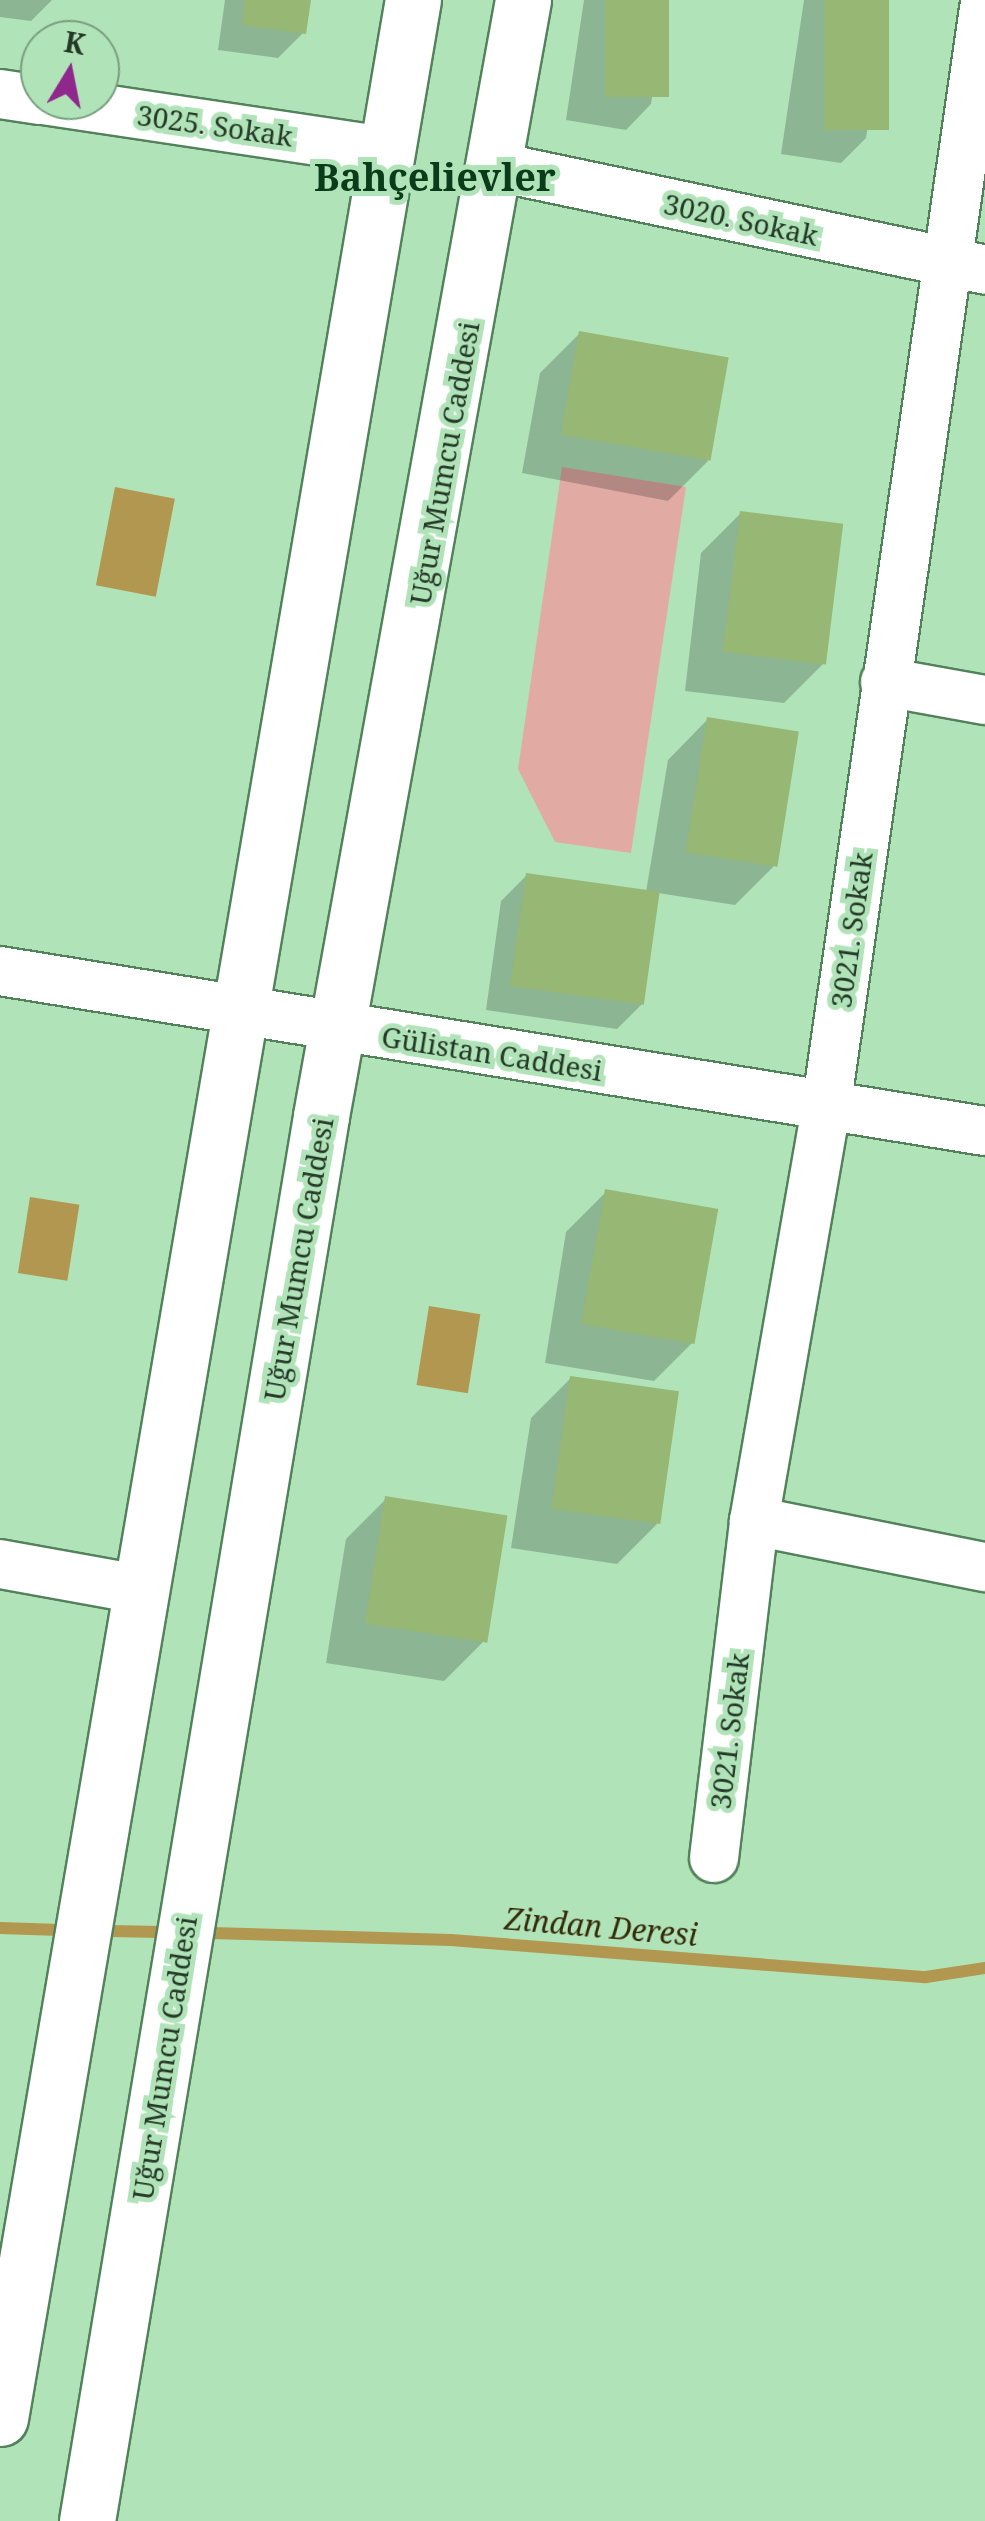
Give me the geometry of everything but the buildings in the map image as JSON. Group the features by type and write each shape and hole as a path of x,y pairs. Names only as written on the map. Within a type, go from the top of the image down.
{"main road":[{"path":"0,2418 245,1013 414,0"},
{"name":"Uğur Mumcu Caddesi","path":"87,2521 341,1029 498,167 524,0"}],"street":[{"name":"3021. Sokak","path":"714,1858 754,1521 826,1108 885,682 968,267 985,2"},
{"name":"3025. Sokak","path":"120,111 386,150"},
{"name":"3020. Sokak","path":"498,167 968,267"},
{"path":"885,682 985,700"},
{"name":"Gülistan Caddesi","path":"0,971 985,1131"},
{"path":"754,1521 985,1567"},
{"path":"0,1564 145,1590"}],"shaded area":[{"path":"562,467 686,487 631,853 555,842 518,769"},
{"path":"115,487 175,499 156,597 96,585"},
{"path":"30,1197 79,1205 67,1281 18,1273"},
{"path":"429,1306 480,1314 468,1393 416,1385"}],"waterway":[{"name":"Zindan Deresi","path":"0,1928 60,1930"},
{"name":"Zindan Deresi","path":"111,1931 160,1932"},
{"name":"Zindan Deresi","path":"211,1933 451,1940 926,1977 985,1968"}],"district":[{"name":"Bahçelievler","path":"435,177"}]}
